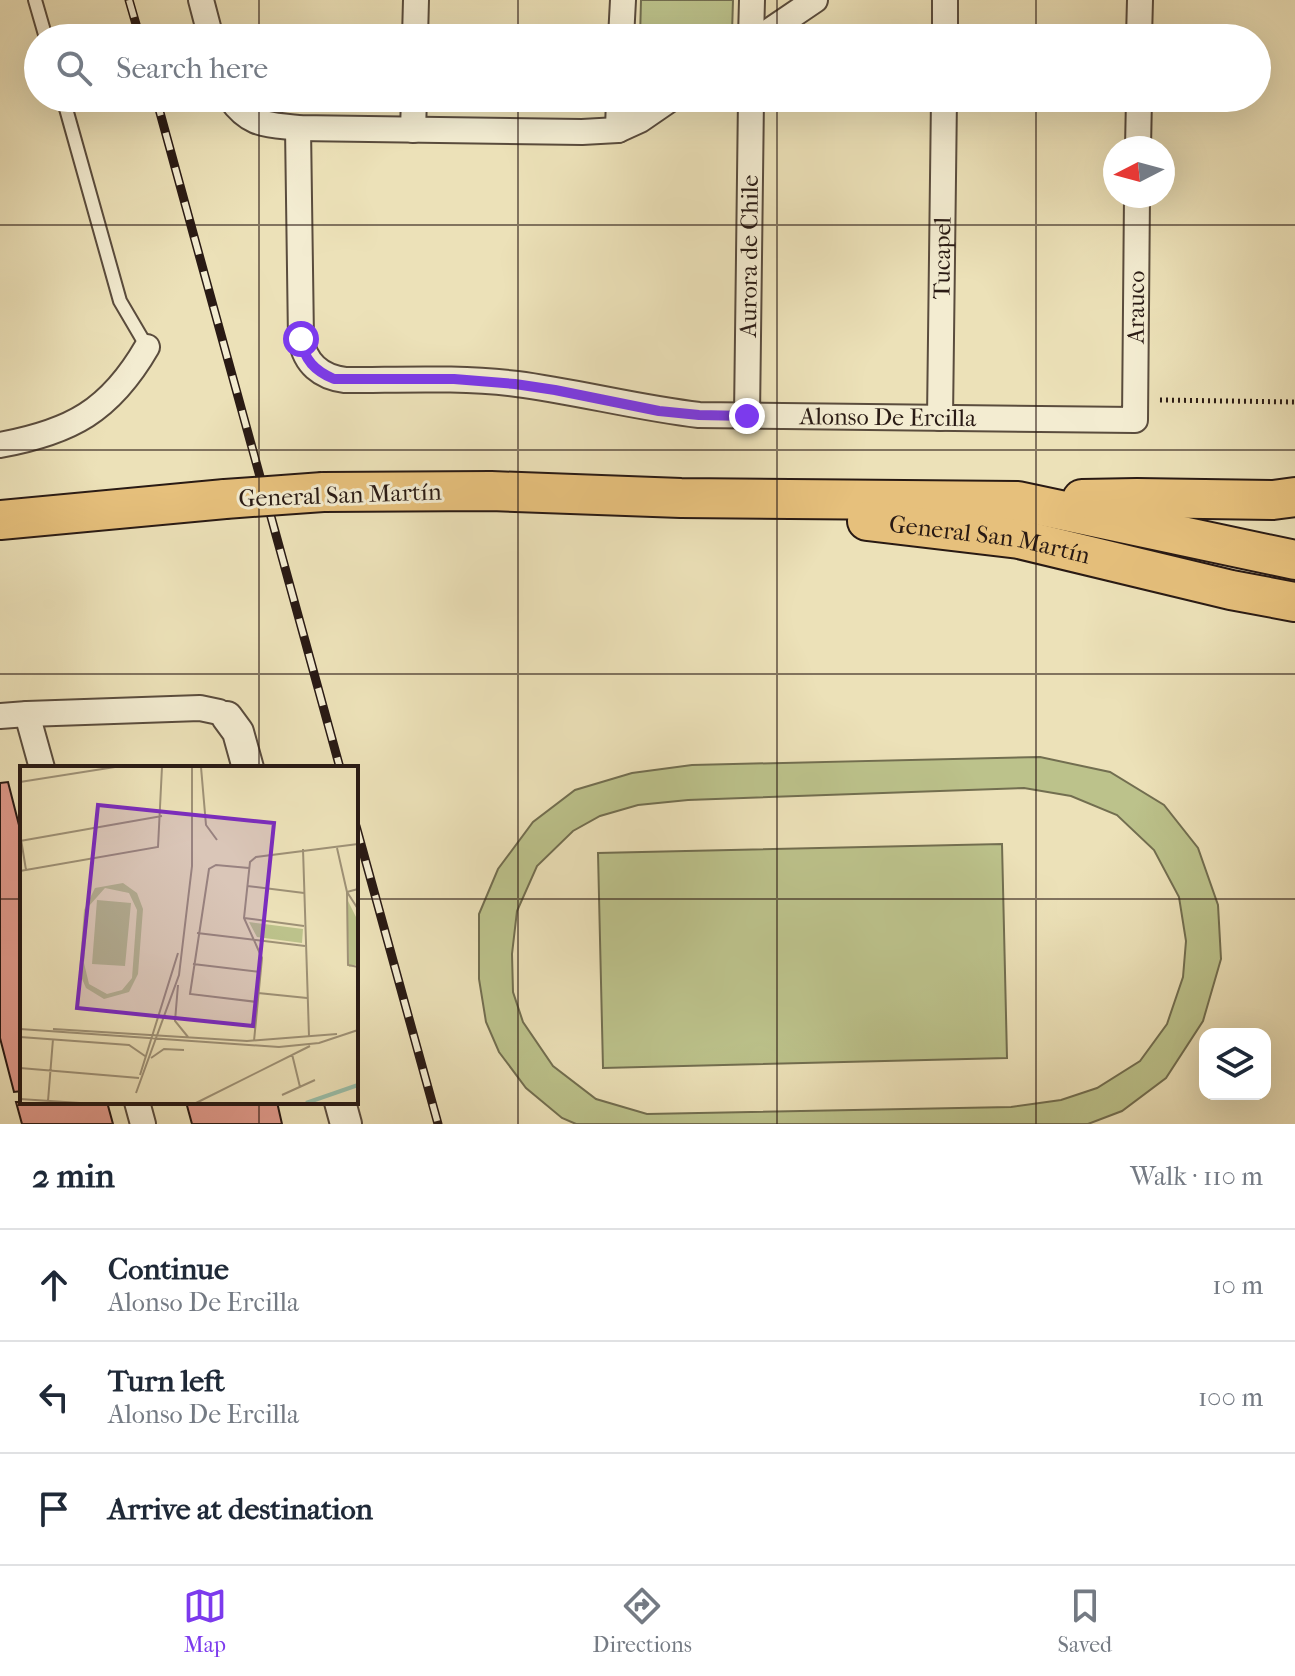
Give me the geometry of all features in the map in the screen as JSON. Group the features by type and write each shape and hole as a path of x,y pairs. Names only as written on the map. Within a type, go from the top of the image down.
{"main road":[{"name":"General San Martín","path":"0,520 323,492 491,491 681,498 1018,501 1295,560"},
{"path":"1018,501 1137,498 1273,500 1295,497"},
{"name":"General San Martín","path":"681,498 1019,539 1231,590 1295,602"},
{"path":"1231,590 1295,616"}],"street":[{"path":"201,0 207,24"},
{"path":"415,24 416,0"},
{"path":"622,24 623,0"},
{"path":"751,24 752,0"},
{"path":"780,24 815,0"},
{"path":"945,0 945,24"},
{"path":"1139,24 1140,0"},
{"path":"239,112 262,124 298,128 582,132 618,130 652,112"},
{"path":"413,130 414,112"},
{"path":"618,130 619,112"},
{"name":"Aurora de Chile","path":"747,416 751,112"},
{"name":"Tucapel","path":"940,418 944,112"},
{"path":"1138,136 1139,112"},
{"name":"Alonso De Ercilla","path":"298,128 301,339 307,360 323,375 334,379 454,379 515,384 659,411 699,415 940,418 1135,410"},
{"name":"Arauco","path":"1135,410 1137,208"},
{"path":"0,445 57,432 79,420 119,388 147,347"},
{"path":"0,716 200,708 227,717 238,732 247,766"},
{"path":"27,714 41,766"},
{"path":"138,1104 143,1124"},
{"path":"341,1104 346,1124"}],"lane":[{"path":"35,0 42,24"},
{"path":"67,112 120,301 147,347"}],"path":[{"path":"1135,410 1295,402"}],"green space":[{"path":"641,0 733,0 732,24 640,24"},
{"path":"1040,757 1110,772 1164,805 1198,848 1218,905 1221,959 1203,1021 1166,1078 1122,1111 1088,1124 576,1124 562,1118 526,1088 499,1052 486,1022 479,979 479,914 498,869 533,822 575,790 632,773 692,765","holes":["1024,788 1071,796 1117,815 1154,850 1179,897 1186,941 1183,977 1167,1024 1140,1061 1097,1088 1061,1100 1011,1107 647,1114 596,1099 553,1066 523,1022 513,992 512,954 517,911 537,866 573,831 600,816 638,805 688,800"]},
{"path":"1002,844 1007,1058 603,1068 598,853"}],"building":[{"path":"8,782 20,829 20,1091 14,1092 0,1038 0,783"},
{"path":"16,1102 108,1104 113,1124 22,1124"},
{"path":"187,1104 277,1104 282,1124 192,1124"}],"railway":[{"path":"129,0 136,24"},
{"path":"160,112 339,766"},
{"path":"358,833 438,1124"}],"route":[{"path":"301,339 307,360 323,375 334,379 454,379 515,384 659,411 747,416"}]}
